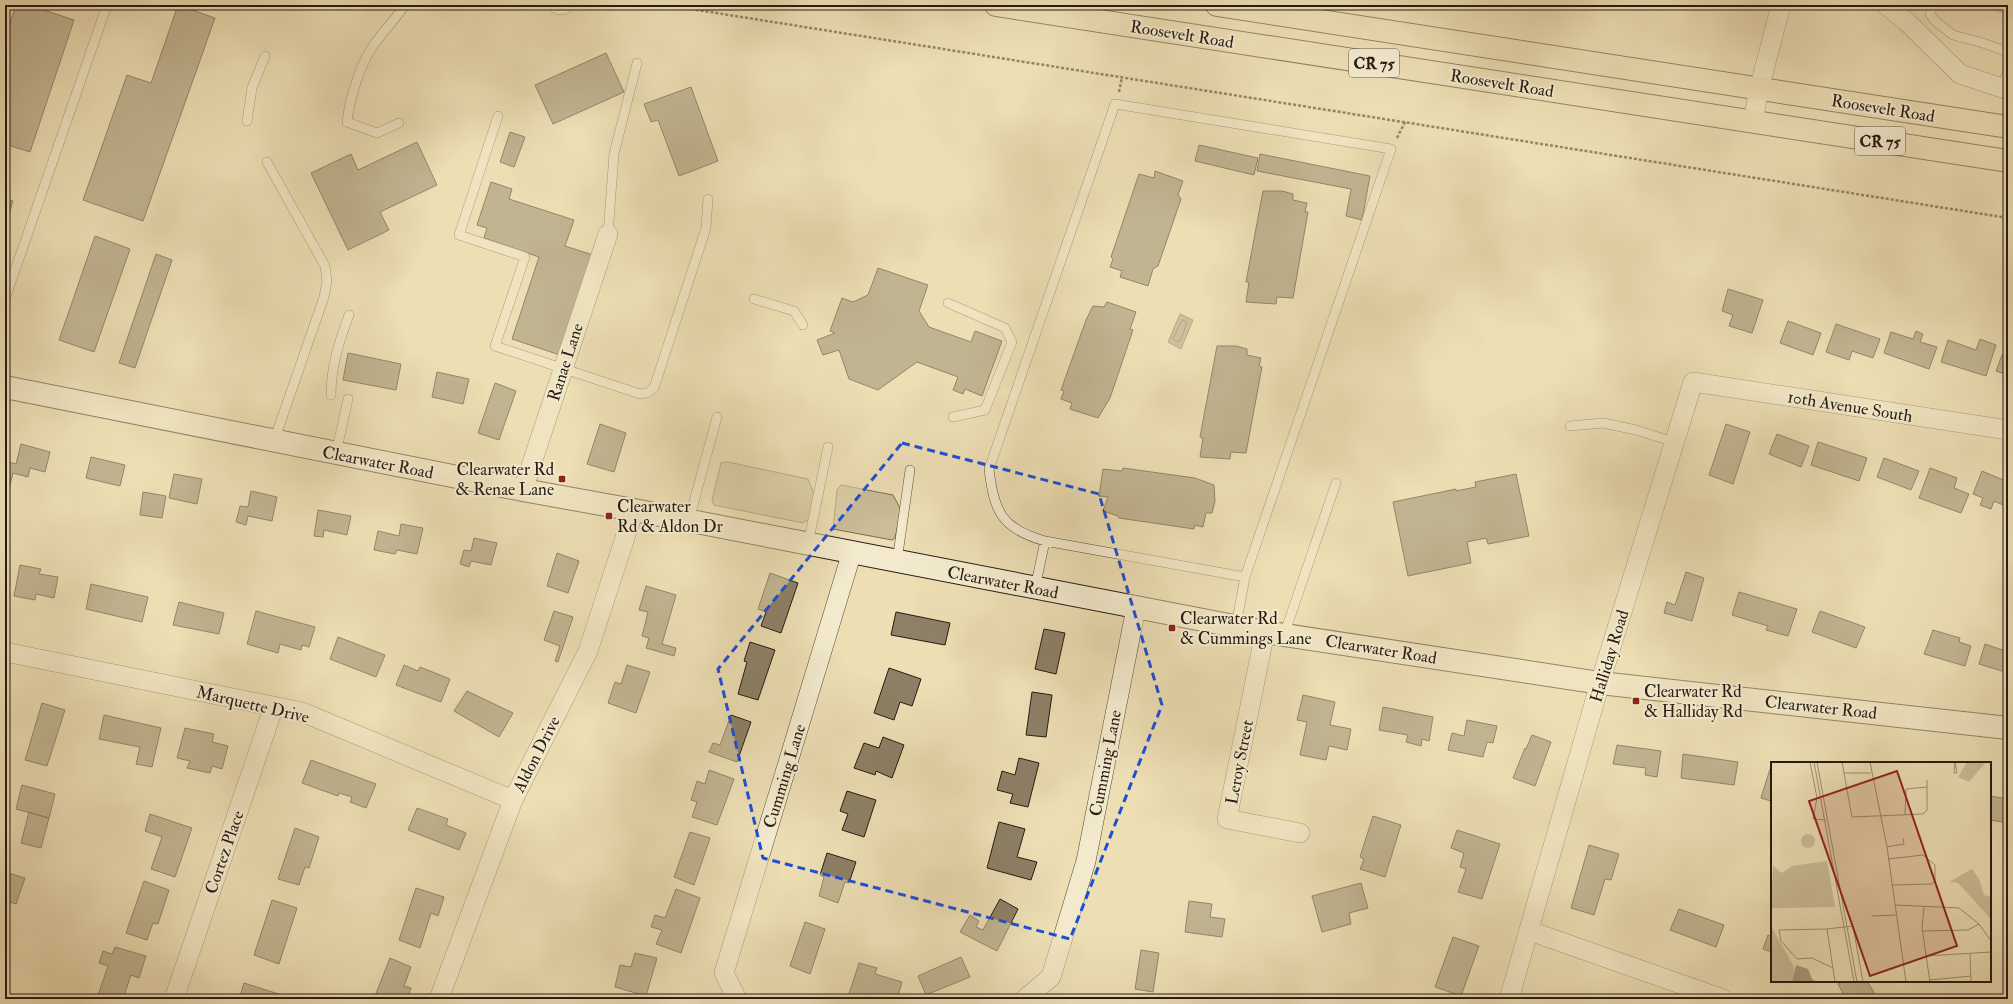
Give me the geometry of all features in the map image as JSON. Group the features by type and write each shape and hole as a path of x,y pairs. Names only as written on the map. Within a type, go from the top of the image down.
{"main road":[{"name":"Roosevelt Road","path":"996,5 2008,161"},
{"name":"Roosevelt Road","path":"1217,5 2008,128"}],"street":[{"path":"1752,121 1781,5"},
{"path":"1886,5 1907,22 1960,74 2005,89"},
{"name":"Ranae Lane","path":"523,490 608,234"},
{"name":"10th Avenue South","path":"1693,382 2008,430"},
{"name":"Halliday Road","path":"1509,999 1530,931 1600,683 1693,382"},
{"name":"Clearwater Road","path":"5,387 523,490 689,520 1136,608 1274,633 1600,683 2008,728"},
{"name":"Aldon Drive","path":"439,999 513,800 588,651 634,510"},
{"name":"Cumming Lane","path":"737,999 724,973 852,552"},
{"name":"Cumming Lane","path":"1025,999 1051,977 1086,861 1136,608"},
{"name":"Leroy Street","path":"1274,633 1227,819 1300,833"},
{"name":"Marquette Drive","path":"5,652 274,706 310,715 513,800"},
{"name":"Cortez Place","path":"174,999 274,706"},
{"path":"1530,931 1722,999"}],"lane":[{"path":"5,298 107,5"},
{"path":"399,123 377,133 347,122 348,110 360,74 372,48 405,5"},
{"path":"1933,5 1930,14 1935,21 1953,35 1983,43 2008,52"},
{"path":"1996,5 2008,9"},
{"path":"247,121 252,88 265,56"},
{"path":"608,234 614,154 637,63"},
{"path":"2005,89 2008,69"},
{"path":"1236,626 1244,578 1391,149 1116,104 989,469 992,492 999,512 1011,527 1025,535 1045,541 1244,578"},
{"path":"498,116 459,234 525,257 495,346 640,394 648,393 654,388 706,228 708,199"},
{"path":"267,162 325,266 327,281 324,297 274,441"},
{"path":"754,299 794,311 803,325"},
{"path":"948,303 1005,328 1012,342 985,410 953,417"},
{"path":"330,395 331,374 340,339 349,315"},
{"path":"336,453 348,399"},
{"path":"689,520 717,417"},
{"path":"1570,426 1604,423 1636,430 1674,442"},
{"path":"808,544 828,447"},
{"path":"897,561 910,470"},
{"path":"1274,633 1336,483"},
{"path":"1035,588 1045,541"}],"path":[{"path":"666,5 2008,218"},
{"path":"1391,149 1405,122"}],"highlighted area":[{"path":"902,443 1099,494 1162,705 1070,939 763,858 718,669"}],"shaded area":[{"path":"728,462 808,479 814,494 809,519 803,523 714,505 712,500 721,463"},
{"path":"841,485 893,495 901,510 895,538 892,540 833,529 837,490"}],"water":[{"path":"1180,314 1193,320 1181,349 1168,342"}],"building":[{"path":"16,5 29,5 74,20 30,152 5,144 5,38"},
{"path":"178,5 215,18 143,221 83,200 127,75 151,83"},
{"path":"606,53 624,92 553,124 535,85"},
{"path":"691,87 718,161 679,176 658,120 651,122 644,104"},
{"path":"510,132 525,137 514,167 500,162"},
{"path":"417,142 437,185 380,212 389,230 348,250 311,173 351,154 358,170"},
{"path":"1199,145 1258,158 1254,175 1195,161"},
{"path":"1260,154 1370,176 1362,220 1346,216 1351,189 1257,171"},
{"path":"1155,171 1183,181 1178,195 1181,199 1158,266 1153,269 1148,286 1120,277 1122,271 1110,267 1113,259 1111,257 1139,174 1154,178"},
{"path":"491,182 512,189 509,199 574,220 565,246 593,255 560,355 512,339 539,257 484,238 487,228 477,225"},
{"path":"1263,191 1282,191 1293,194 1293,200 1307,203 1305,212 1308,212 1293,298 1277,297 1276,304 1246,302 1249,282 1246,282"},
{"path":"5,199 13,201 5,226"},
{"path":"95,236 130,249 94,352 59,340"},
{"path":"156,254 172,260 135,368 119,363"},
{"path":"878,268 928,285 919,311 929,327 971,342 975,331 1002,341 982,396 965,389 963,394 953,390 958,377 917,362 878,390 849,379 839,350 823,355 817,340 835,333 830,331 842,298 853,302 868,295"},
{"path":"1728,289 1763,300 1752,333 1729,326 1733,315 1722,311"},
{"path":"1107,302 1136,312 1130,329 1133,330 1110,398 1098,418 1070,409 1072,403 1061,399 1064,391 1061,390 1086,320 1093,306 1104,307"},
{"path":"1788,321 1821,333 1813,355 1780,343"},
{"path":"1836,324 1880,339 1873,358 1852,351 1849,360 1826,352"},
{"path":"1916,331 1923,334 1920,342 1937,347 1929,369 1884,353 1891,332 1913,339"},
{"path":"1980,339 1996,345 1986,376 1941,362 1948,340 1976,350"},
{"path":"1217,346 1236,346 1247,349 1247,355 1261,358 1259,366 1262,367 1246,453 1231,452 1230,459 1200,457 1203,438 1200,437"},
{"path":"2008,348 2008,375 1996,371 2002,355 2005,356"},
{"path":"348,353 401,364 396,390 343,380"},
{"path":"437,372 469,379 463,404 432,397"},
{"path":"495,383 516,391 499,440 478,433"},
{"path":"600,424 626,433 614,472 587,464"},
{"path":"1726,424 1750,432 1733,484 1709,475"},
{"path":"1777,434 1809,446 1801,467 1769,454"},
{"path":"1818,442 1867,458 1859,481 1811,465"},
{"path":"21,444 50,452 45,472 30,468 28,477 13,473 9,489 5,487 5,461 16,464"},
{"path":"91,457 125,465 120,486 86,478"},
{"path":"1884,458 1919,471 1911,490 1877,477"},
{"path":"1123,468 1195,478 1214,485 1215,501 1212,513 1206,513 1203,527 1195,525 1194,529 1119,518 1118,516 1103,511 1108,497 1099,496 1103,469 1122,471"},
{"path":"1930,468 1957,478 1954,488 1969,494 1961,513 1919,498"},
{"path":"1982,471 2008,482 2008,507 1994,501 1991,509 1980,505 1983,498 1973,494"},
{"path":"174,474 202,479 197,504 169,498"},
{"path":"1516,474 1529,536 1488,544 1486,538 1467,542 1471,563 1408,576 1393,502 1456,489 1456,491 1476,487 1475,482"},
{"path":"251,491 277,497 272,521 248,516 246,525 236,522 240,506 248,507"},
{"path":"143,492 166,496 162,518 140,515"},
{"path":"318,510 351,516 347,535 324,530 323,537 314,536"},
{"path":"401,524 423,528 417,554 397,550 395,554 374,550 378,531 399,536"},
{"path":"474,538 497,543 491,565 471,561 469,567 460,564 464,550 471,551"},
{"path":"557,553 579,561 568,593 547,586"},
{"path":"20,565 41,569 39,574 58,577 54,598 36,594 35,600 14,596"},
{"path":"1686,572 1704,578 1692,621 1664,613 1667,602 1675,605"},
{"path":"770,573 798,583 781,633 761,626 766,612 758,609"},
{"path":"91,584 148,597 142,622 86,609"},
{"path":"646,586 676,595 662,644 676,648 674,656 646,648 649,638 642,636 648,612 639,610"},
{"path":"1739,592 1797,609 1788,636 1766,630 1768,626 1732,615"},
{"path":"179,602 224,613 219,634 173,625"},
{"path":"256,611 315,627 309,647 302,645 301,650 280,644 278,653 247,644"},
{"path":"554,611 573,617 558,662 555,661 560,646 544,640"},
{"path":"1820,611 1865,627 1856,648 1812,632"},
{"path":"896,612 950,623 945,645 891,635"},
{"path":"1044,629 1065,633 1056,674 1035,669"},
{"path":"1933,630 1960,638 1959,642 1971,646 1965,666 1924,654"},
{"path":"338,637 385,655 376,677 330,659"},
{"path":"750,642 775,650 758,700 738,694 747,662 744,661"},
{"path":"1985,644 2008,652 2008,663 2005,672 1979,664"},
{"path":"404,665 418,671 420,667 450,679 441,702 396,685"},
{"path":"627,665 650,672 636,713 608,703 615,682 621,684"},
{"path":"889,668 921,679 912,706 900,702 894,720 874,713"},
{"path":"467,691 513,713 499,737 454,711"},
{"path":"1032,692 1052,695 1046,737 1026,735"},
{"path":"1303,695 1335,702 1330,725 1351,729 1347,750 1329,746 1326,760 1300,755 1307,722 1297,720"},
{"path":"42,703 65,710 47,766 25,760"},
{"path":"1383,707 1433,717 1429,741 1422,739 1421,746 1406,742 1408,735 1379,730"},
{"path":"104,715 161,728 152,767 136,764 140,747 99,739"},
{"path":"731,715 751,722 737,762 709,752 713,743 720,745"},
{"path":"1467,720 1497,726 1493,743 1487,742 1483,757 1448,750 1452,733 1464,736"},
{"path":"185,728 214,734 212,742 228,746 222,769 212,766 210,773 187,768 190,761 177,758"},
{"path":"1532,735 1551,742 1535,786 1513,778"},
{"path":"883,737 904,745 892,778 876,771 875,775 854,768 864,743 879,748"},
{"path":"1617,745 1661,751 1657,777 1645,775 1646,768 1613,764"},
{"path":"1683,754 1738,762 1734,785 1681,778"},
{"path":"1019,758 1039,763 1028,807 1010,803 1013,794 997,790 1002,771 1015,775"},
{"path":"311,760 376,784 366,808 350,802 352,797 339,793 338,796 302,783"},
{"path":"1770,769 1771,801 1761,798"},
{"path":"709,770 734,779 717,825 692,817 697,802 691,800 697,781 705,784"},
{"path":"22,785 55,794 49,818 16,809"},
{"path":"847,791 876,800 864,837 842,830 848,814 840,811"},
{"path":"1991,796 2008,799 2008,823 1991,820"},
{"path":"417,808 448,819 446,825 466,833 459,850 408,830"},
{"path":"29,812 49,818 41,848 21,843"},
{"path":"150,814 192,828 175,877 151,869 162,837 145,831"},
{"path":"1373,816 1401,825 1385,877 1360,869 1364,859 1360,857"},
{"path":"999,822 1025,829 1017,857 1037,862 1031,880 987,868"},
{"path":"295,828 319,837 309,868 305,867 299,885 278,879"},
{"path":"1457,830 1500,844 1482,899 1458,892 1466,869 1460,867 1464,853 1451,848"},
{"path":"690,832 710,838 694,885 674,877"},
{"path":"1589,845 1619,854 1611,880 1605,879 1594,915 1571,908"},
{"path":"827,853 856,862 849,883 845,882 838,903 819,896 824,877 820,875"},
{"path":"5,872 25,878 16,904 10,902 5,920"},
{"path":"144,881 169,890 158,924 153,923 147,940 126,933"},
{"path":"1361,883 1368,908 1349,913 1351,924 1322,932 1312,896"},
{"path":"416,888 444,897 438,916 431,913 420,948 399,940"},
{"path":"676,889 700,898 681,953 656,944 662,930 651,927 655,915 665,918"},
{"path":"1000,899 1018,909 997,951 960,932 970,915 979,921 976,927 983,930"},
{"path":"272,900 297,908 279,964 254,955"},
{"path":"1189,901 1212,904 1210,917 1225,919 1222,937 1185,932"},
{"path":"1679,909 1724,925 1716,947 1670,930"},
{"path":"805,922 825,929 810,974 790,966"},
{"path":"1768,935 1771,936 1771,952 1763,949"},
{"path":"1453,937 1479,946 1461,996 1435,987"},
{"path":"115,947 146,956 139,978 131,975 123,999 97,998 108,966 99,963 103,951 112,954"},
{"path":"1141,950 1159,953 1153,992 1135,989"},
{"path":"635,953 657,958 646,996 615,987 620,965 631,967"},
{"path":"961,957 970,977 926,995 918,976"},
{"path":"390,958 411,967 404,986 411,988 407,999 384,999 375,996"},
{"path":"859,963 877,968 875,974 902,982 897,999 867,999 849,994"},
{"path":"1841,982 1868,982 1878,999 1846,999 1838,984"},
{"path":"244,983 285,996 284,999 239,999"}],"place":[{"name":"Clearwater Rd & Renae Lane","path":"562,479"},
{"name":"Clearwater Rd & Aldon Dr","path":"609,516"},
{"name":"Clearwater Rd & Cummings Lane","path":"1172,628"},
{"name":"Clearwater Rd & Halliday Rd","path":"1636,701"}]}
